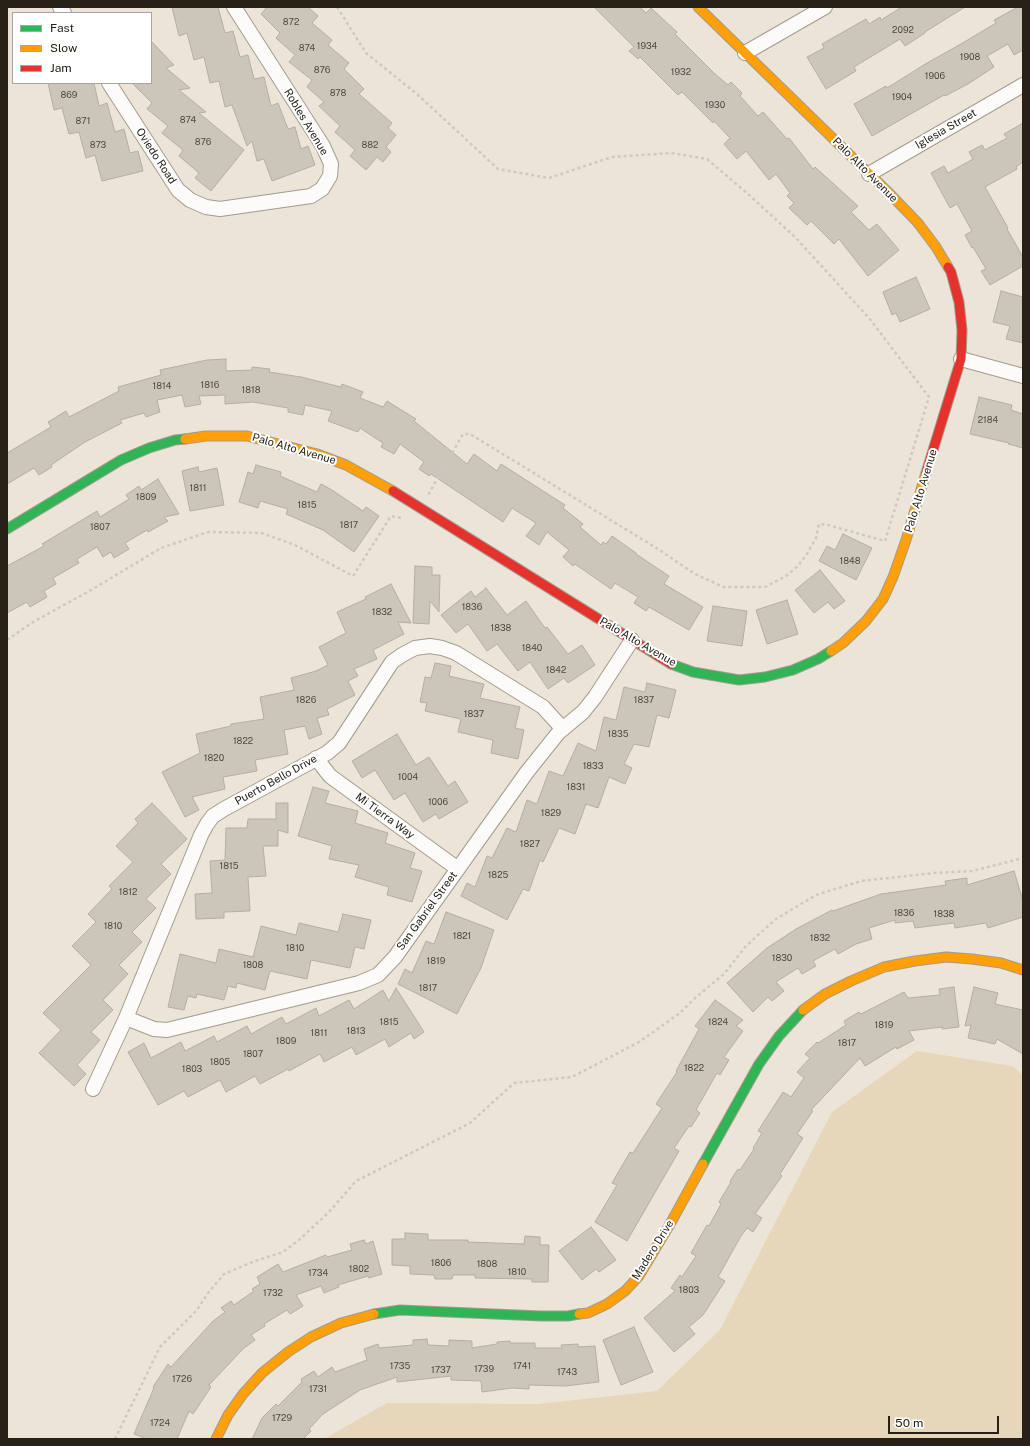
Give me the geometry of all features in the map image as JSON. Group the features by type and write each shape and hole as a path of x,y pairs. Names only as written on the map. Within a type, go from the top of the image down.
{"street":[{"name":"Robles Avenue","path":"234,7 323,146 331,164 330,176 322,190 310,196 266,202"},
{"name":"Palo Alto Avenue","path":"7,529 121,460 149,448 175,440 206,436 247,436 317,454 346,465 671,664 693,672 739,680 765,677 793,670 818,659 843,643 866,621 883,599 893,577 906,540 961,359 962,330 959,302 950,272 936,247 918,224 698,7"},
{"path":"745,53 825,7"},
{"name":"Oviedo Road","path":"110,84 178,190 190,200 206,207 220,209 266,202"},
{"name":"Iglesia Street","path":"869,174 1023,85"},
{"path":"961,359 1023,376"},
{"name":"San Gabriel Street","path":"126,1018 154,1030 167,1030 369,980 378,975 395,957 551,742 563,729 583,712 595,697 632,640"},
{"name":"Puerto Bello Drive","path":"93,1089 126,1018 201,835 210,820 213,816 224,809 327,753 340,743 392,662 415,648 430,646 456,653 543,707 563,729"},
{"name":"Mi Tierra Way","path":"316,758 330,776 458,869"},
{"name":"Madero Drive","path":"216,1439 228,1415 243,1394 262,1373 294,1348 311,1337 341,1322 374,1314 400,1310 568,1316 588,1313 607,1304 625,1292 640,1276 759,1064 779,1036 802,1011 825,994 851,981 884,967 915,961 946,957 972,959 1001,963 1023,970"}],"path":[{"path":"7,640 33,622 93,589 161,548 208,532 261,533 295,545 353,576 391,516 410,519 420,509 463,434 470,434 652,545 696,574 723,587 765,587 786,576 798,566 807,554 816,538 819,524 828,525 886,541 928,398 869,318 800,243 748,194 707,159 671,153 612,158 549,178 498,169 418,95 366,53 337,7"},
{"path":"115,1439 160,1346 197,1310 208,1293 224,1274 255,1261 283,1252 299,1240 329,1212 356,1181 470,1123 514,1083 572,1076 640,1042 680,1013 695,998 724,974 746,946 776,919 816,894 861,881 934,872 972,871 1023,858"}],"shaded area":[{"path":"917,1051 1012,1066 1023,1075 1023,1439 324,1439 387,1403 538,1404 657,1391 720,1330 832,1112"}],"building":[{"path":"172,7 218,7 225,33 233,31 240,57 248,55 254,79 264,77 271,106 278,103 288,129 295,127 301,149 308,146 315,165 272,181 264,159 257,161 252,141 247,146 232,105 225,107 219,81 210,83 204,57 194,60 187,33 179,36"},
{"path":"267,7 308,7 318,16 312,23 332,40 328,45 349,63 344,69 364,89 359,94 392,123 388,128 396,135 386,147 391,152 383,162 377,157 366,170 350,156 355,150 335,132 340,126 319,106 324,102 307,87 312,80 289,62 295,55 276,38 280,33 261,14"},
{"path":"594,7 640,7 646,13 651,8 677,32 675,34 714,73 728,85 731,82 742,93 740,96 758,116 763,112 787,139 789,138 813,169 815,167 858,206 851,212 869,230 877,224 899,250 868,276 839,239 834,244 811,221 807,225 789,208 794,203 787,196 790,193 776,174 769,180 746,151 737,159 724,144 730,138 714,121 713,123 682,92 678,95 640,57 638,59 629,51 634,47"},
{"path":"902,7 965,7 905,46 900,39 854,67 856,71 826,89 807,57 824,48 822,44 866,19 869,24 880,17 881,20"},
{"path":"1018,7 1023,7 1023,50 1014,55 1008,44 987,56 994,67 968,84 945,96 944,95 872,136 854,104 886,86 887,88 996,23 994,20"},
{"path":"152,42 174,65 166,68 190,88 179,90 206,112 199,113 244,150 211,191 195,178 199,173 179,156 183,150 162,133 168,126 147,109 152,103 133,84 152,84"},
{"path":"48,84 94,84 99,106 107,103 115,132 124,129 130,153 138,151 143,171 102,181 95,155 86,158 79,132 69,134 62,108 54,110"},
{"path":"1023,123 1023,162 1016,167 1017,169 985,187 1023,257 1023,266 990,285 981,271 986,269 965,235 972,231 957,204 950,208 931,173 944,166 948,173 973,159 969,152 982,145 985,150 1007,138 1004,134"},
{"path":"916,277 930,309 900,322 896,313 892,315 883,292"},
{"path":"1001,291 1023,297 1023,343 1006,339 1010,326 993,322"},
{"path":"226,359 226,371 252,370 252,367 270,369 269,372 301,377 341,387 342,384 363,392 360,398 383,407 387,401 416,419 414,421 467,464 474,454 497,471 501,464 565,505 563,508 583,524 580,527 601,545 603,542 606,544 612,536 669,576 664,584 703,607 689,630 649,607 646,611 634,603 638,597 615,583 611,589 575,564 573,566 563,557 569,550 547,532 539,545 526,536 536,523 512,508 503,522 431,474 429,476 419,469 424,462 400,444 394,454 381,447 383,443 360,428 358,432 328,421 332,411 305,405 303,415 288,412 288,408 253,402 225,404 225,395 199,396 201,404 185,407 182,395 157,400 160,412 146,417 144,413 120,420 122,423 85,442 39,475 34,468 7,484 7,453 51,427 48,422 66,411 69,417 119,391 118,387 161,375 160,370 207,360"},
{"path":"979,397 1012,405 1011,410 1023,414 1023,448 1008,444 1009,443 970,434"},
{"path":"256,465 281,472 280,476 317,492 321,484 363,511 366,507 379,516 354,552 323,530 286,514 288,509 260,501 258,508 239,502 248,472 253,474"},
{"path":"198,467 199,472 217,468 224,505 190,511 182,471"},
{"path":"158,479 179,514 164,517 168,521 148,532 147,530 125,543 129,549 114,558 111,552 103,557 97,547 77,559 79,563 53,578 56,584 44,591 47,597 30,607 27,602 7,613 7,566 44,546 42,544 97,511 100,517 129,499 126,495 139,486 141,490"},
{"path":"843,534 872,548 856,580 819,561 827,546 835,550"},
{"path":"415,566 432,567 432,575 440,575 439,612 430,601 429,624 413,623"},
{"path":"820,570 845,601 834,609 828,602 814,613 795,590"},
{"path":"391,584 411,623 398,622 404,634 373,650 377,659 354,669 358,676 348,681 355,695 327,709 329,715 317,718 322,734 309,739 305,726 284,730 288,754 255,760 257,771 223,777 225,789 192,797 199,810 185,817 162,772 200,753 196,734 231,726 231,724 264,719 260,697 294,690 291,678 316,671 328,665 319,647 346,633 337,612 366,599 365,597"},
{"path":"486,588 507,615 526,601 545,628 547,627 568,654 582,645 595,665 568,683 564,678 548,689 530,662 518,671 497,644 487,651 468,624 456,633 441,615 471,591 475,597"},
{"path":"787,600 798,634 767,644 756,610"},
{"path":"713,606 747,611 742,646 707,641"},
{"path":"435,663 451,666 449,676 484,684 480,698 520,707 515,728 524,730 518,759 491,753 493,740 458,732 461,719 425,711 427,703 420,702 425,677 431,678"},
{"path":"647,683 676,690 669,718 657,715 649,747 634,744 624,764 632,768 625,784 609,777 598,808 586,804 575,834 559,828 543,862 540,860 529,891 523,889 507,920 461,896 467,883 475,887 487,856 492,858 507,828 516,832 527,800 537,804 549,771 563,776 578,743 596,751 604,717 616,720 624,687 645,692"},
{"path":"397,734 416,765 429,757 448,786 455,781 468,802 439,819 436,814 423,822 405,793 394,800 375,770 362,778 352,761"},
{"path":"313,787 329,791 325,803 358,811 355,823 388,833 385,843 415,853 410,868 422,871 412,902 387,895 389,887 355,877 359,865 329,859 332,846 298,836"},
{"path":"152,803 187,839 161,864 171,874 146,899 156,908 132,932 142,942 119,965 128,974 103,1000 113,1010 91,1032 100,1040 77,1065 86,1074 74,1086 39,1053 61,1030 43,1013 91,965 72,946 96,922 88,914 112,889 109,886 133,862 116,846 138,823 135,819"},
{"path":"276,803 288,803 288,833 278,830 278,846 263,846 266,876 248,877 250,911 224,912 224,918 196,919 195,894 212,893 210,861 225,860 226,828 247,828 248,819 276,819"},
{"path":"1014,871 1023,901 1023,917 988,928 986,923 955,928 954,923 915,928 913,921 895,923 895,920 869,928 872,939 856,944 838,954 835,949 813,961 816,966 802,974 798,968 776,982 784,991 772,1001 768,997 753,1012 727,983 767,948 796,929 832,910 833,911 881,894 946,885 945,881 967,878 967,885"},
{"path":"446,912 494,930 481,968 457,1014 398,984 405,969 412,973 426,941 434,944"},
{"path":"343,914 371,920 364,949 355,947 350,968 311,960 307,979 270,971 265,990 237,983 236,988 228,986 224,1000 197,994 196,998 188,996 184,1010 168,1007 180,954 216,963 219,949 253,957 261,926 296,935 299,923 338,932"},
{"path":"954,987 959,1027 942,1029 942,1027 909,1031 914,1040 897,1049 896,1047 865,1066 860,1058 811,1110 813,1111 797,1134 803,1138 780,1174 782,1176 755,1214 762,1218 753,1232 747,1228 741,1236 718,1277 725,1281 703,1315 689,1327 695,1334 674,1352 644,1318 675,1291 671,1288 680,1275 682,1277 696,1256 691,1253 707,1225 709,1226 721,1204 719,1202 731,1182 730,1181 738,1169 740,1170 754,1149 753,1148 762,1133 758,1131 783,1092 791,1097 804,1078 797,1072 810,1058 805,1054 817,1042 818,1043 846,1025 844,1021 859,1012 861,1014 904,992 908,998 940,995 939,989"},
{"path":"974,987 998,993 995,1004 1023,1010 1023,1054 997,1039 995,1044 968,1038 971,1025 965,1026"},
{"path":"396,988 424,1032 414,1039 411,1033 389,1047 385,1039 356,1055 352,1047 324,1062 320,1054 289,1071 288,1069 260,1084 255,1076 226,1092 220,1080 188,1097 184,1091 158,1105 128,1052 144,1043 151,1058 181,1042 185,1051 214,1036 217,1042 247,1026 251,1034 282,1017 286,1024 316,1008 319,1016 349,1000 354,1009 383,990 389,1001"},
{"path":"715,1000 743,1020 736,1026 743,1031 724,1057 729,1060 720,1075 717,1073 696,1110 700,1113 674,1148 679,1151 627,1241 595,1222 617,1185 612,1183 630,1152 633,1153 662,1108 656,1104 677,1072 676,1071 699,1029 695,1026"},
{"path":"591,1227 616,1260 599,1272 596,1269 582,1280 559,1251"},
{"path":"405,1233 428,1234 428,1240 468,1240 468,1242 524,1244 525,1236 540,1237 540,1245 549,1245 548,1282 532,1282 532,1279 475,1278 475,1275 453,1275 452,1279 435,1279 434,1275 410,1274 410,1266 392,1265 392,1239 405,1239"},
{"path":"364,1240 366,1244 373,1241 382,1274 369,1278 368,1276 338,1285 339,1287 324,1293 321,1286 296,1295 303,1306 290,1314 287,1310 264,1324 265,1326 251,1335 255,1340 243,1349 209,1385 211,1387 193,1414 189,1411 177,1439 147,1439 134,1434 154,1388 153,1387 168,1364 171,1367 213,1321 225,1312 221,1308 231,1301 234,1305 254,1291 252,1289 260,1284 257,1277 278,1264 283,1272 326,1255 327,1257 352,1250 350,1244"},
{"path":"634,1327 653,1372 621,1385 603,1340"},
{"path":"427,1339 428,1345 449,1346 449,1340 472,1341 472,1348 497,1344 497,1342 510,1341 510,1343 535,1343 535,1348 562,1348 561,1345 578,1344 578,1347 595,1346 599,1382 565,1386 529,1385 529,1389 512,1388 482,1392 481,1381 451,1380 451,1376 397,1382 397,1377 360,1390 323,1414 309,1429 311,1431 303,1439 252,1439 262,1418 276,1404 278,1406 302,1382 301,1379 314,1371 318,1377 332,1367 335,1372 367,1360 364,1349 378,1344 379,1348 413,1345 413,1340"}],"traffic: fast":[{"path":"7,529 121,460 149,448 175,440 185,439"},
{"path":"671,664 693,672 739,680 765,677 793,670 818,659 831,651"},
{"path":"703,1164 759,1064 779,1036 803,1010"},
{"path":"374,1314 400,1310 541,1316 568,1316 579,1314"}],"traffic: slow":[{"path":"698,7 918,223 936,247 948,267"},
{"path":"185,439 206,436 247,436 317,454 346,465 393,491"},
{"path":"831,651 843,643 866,621 883,599 893,577 906,540 926,473"},
{"path":"803,1010 825,994 851,981 884,967 915,961 946,957 972,959 1001,963 1023,970"},
{"path":"579,1314 588,1313 607,1304 625,1291 639,1276 669,1226 703,1164"},
{"path":"216,1439 228,1415 243,1394 262,1373 288,1352 311,1337 341,1323 374,1314"}],"traffic: jam":[{"path":"926,473 961,359 962,330 959,302 951,272 948,267"},
{"path":"393,491 671,664"}]}
